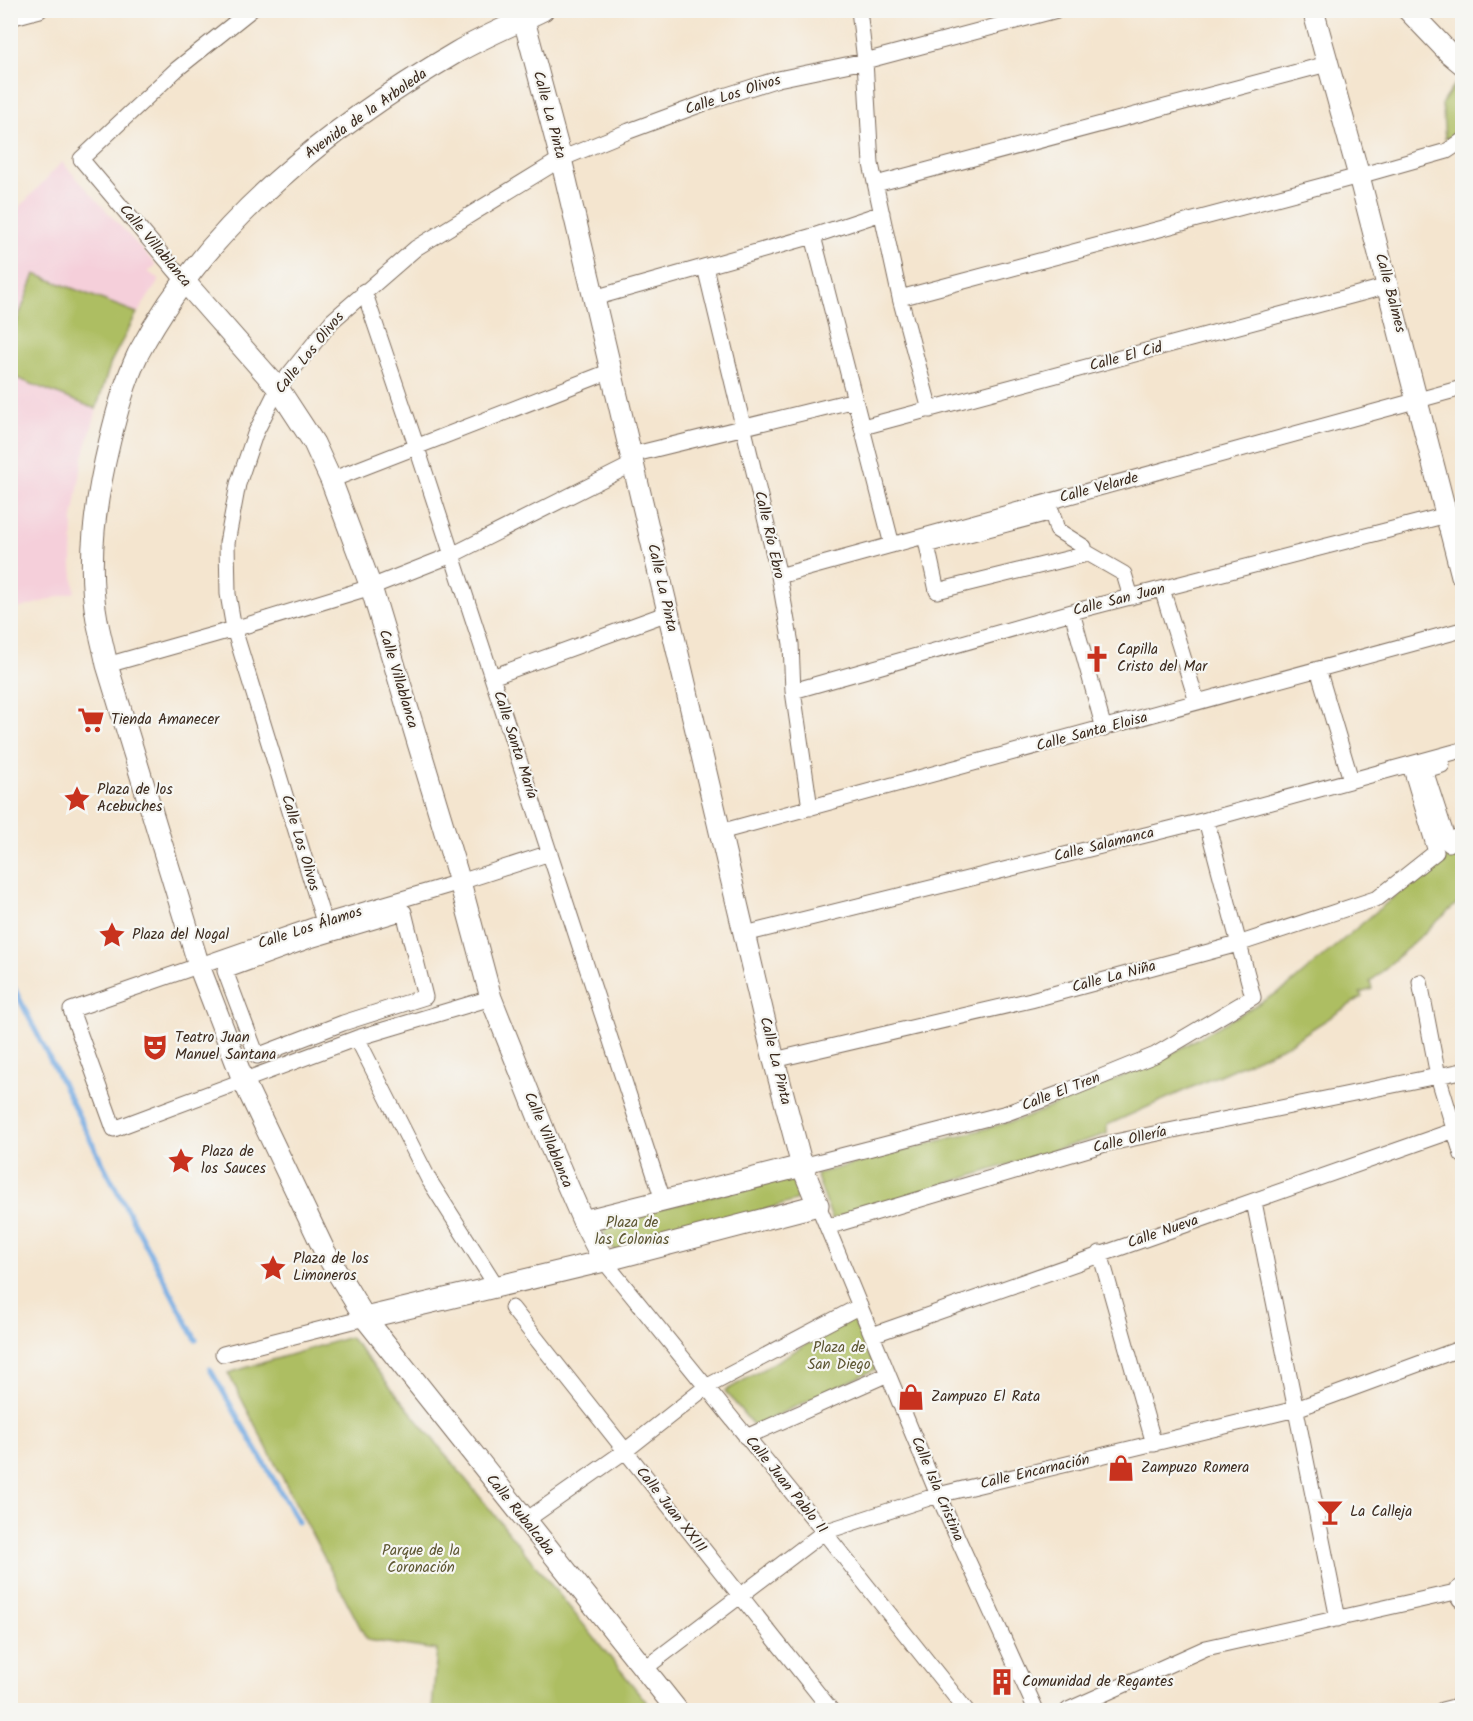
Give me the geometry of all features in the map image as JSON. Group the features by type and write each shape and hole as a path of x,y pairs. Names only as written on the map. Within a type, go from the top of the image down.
{"street":[{"path":"10,18 40,10"},
{"name":"Calle Villablanca","path":"251,10 177,69 81,159 279,388 314,443 331,480 371,587 460,882 491,998 516,1065 583,1221 604,1260"},
{"name":"Avenida de la Arboleda","path":"365,1318 325,1252 243,1080 199,966 107,664 97,619 93,574 94,526 102,475 117,409 137,357 155,324 185,282 226,232 271,186 328,138 392,93 522,15 543,10"},
{"path":"859,10 865,61 871,164 900,298 930,410"},
{"name":"Calle Los Olivos","path":"324,922 234,629 228,594 227,543 238,484 255,434 279,388 332,321 416,248 561,159 629,131 778,78 865,61 1057,10"},
{"name":"Calle Balmes","path":"1313,10 1461,563"},
{"path":"1408,11 1462,64"},
{"name":"Calle La Pinta","path":"522,15 561,159 774,1060 802,1166"},
{"path":"876,184 1327,64"},
{"path":"900,298 1359,176 1447,151 1462,141"},
{"path":"594,298 813,236 882,213"},
{"path":"813,236 892,545"},
{"name":"Calle Río Ebro","path":"705,267 779,576 791,644 793,691 810,808"},
{"name":"Calle El Cid","path":"863,427 1388,286"},
{"name":"Calle Santa María","path":"364,291 663,1200"},
{"path":"331,480 611,371"},
{"name":"Calle Velarde","path":"779,576 1462,388"},
{"path":"107,664 234,629 371,587 452,555 632,460 744,427 855,400"},
{"path":"1052,512 1057,530 1084,547 1083,551 1083,555 937,591 927,545 1052,512"},
{"name":"Calle San Juan","path":"793,691 1072,612 1448,515"},
{"path":"1083,551 1124,574 1131,597"},
{"path":"1162,589 1197,702"},
{"path":"1072,612 1104,729"},
{"path":"492,677 668,613"},
{"name":"Calle Santa Eloisa","path":"720,832 1462,630"},
{"path":"1318,669 1351,780"},
{"name":"Calle Salamanca","path":"745,934 1206,820 1462,750"},
{"path":"1462,759 1425,770 1449,844 1462,833"},
{"name":"Calle La Niña","path":"774,1060 1031,1000 1238,944 1378,898 1436,852 1410,765"},
{"path":"1206,820 1238,944"},
{"name":"Calle Los Álamos","path":"243,1080 114,1130 71,1010 324,922 550,854"},
{"path":"404,912 425,997 343,1023 256,1056 225,971 310,940 404,912"},
{"name":"Calle El Tren","path":"802,1166 1007,1113 1155,1055 1253,997 1238,944"},
{"path":"1420,982 1438,1076 1462,1155"},
{"path":"243,1080 357,1038 491,998"},
{"path":"357,1038 429,1180 497,1287"},
{"name":"Calle Ollería","path":"827,1227 1105,1144 1462,1071"},
{"name":"Calle Nueva","path":"872,1335 1455,1130"},
{"path":"583,1221 802,1166"},
{"name":"Calle Isla Cristina","path":"802,1166 938,1495 1036,1710"},
{"path":"1254,1202 1338,1619"},
{"path":"223,1354 818,1205"},
{"path":"1100,1254 1154,1444"},
{"name":"Calle Juan Pablo II","path":"604,1260 966,1710"},
{"path":"525,1521 625,1451 706,1387 860,1306"},
{"name":"Calle Juan XXIII","path":"512,1308 831,1710"},
{"name":"Calle Rubalcaba","path":"365,1318 676,1710"},
{"name":"Calle Encarnación","path":"644,1669 824,1532 938,1495 1296,1409 1462,1348"},
{"path":"746,1437 888,1374"},
{"path":"1068,1710 1206,1648 1462,1593"},
{"path":"1442,1710 1462,1704"}],"shaded area":[{"path":"62,162 156,265 148,272 160,279 131,323 111,362 83,457 73,519 72,567 75,592 11,611 10,225 17,210"}],"green space":[{"path":"1454,85 1462,92 1462,126 1453,136 1445,139 1442,103"},
{"path":"35,274 137,313 111,362 96,409 11,376 11,337"},
{"path":"1462,839 1462,899 1370,982 1372,989 1360,993 1362,997 1287,1045 1107,1125 1107,1134 832,1219 816,1174 1025,1118 1158,1061 1286,988"},
{"name":"Plaza de las Colonias","path":"787,1178 796,1187 796,1201 616,1252 598,1223"},
{"name":"Plaza de San Diego","path":"852,1318 876,1369 754,1426 725,1391"},
{"name":"Parque de la Coronación","path":"350,1337 653,1710 432,1710 437,1650 367,1640 228,1373"}],"waterway":[{"path":"10,980 104,1166 196,1340"},
{"path":"210,1369 298,1522"}],"place":[{"name":"Capilla Cristo del Mar","path":"1097,659"},
{"name":"Tienda Amanecer","path":"91,720"},
{"name":"Plaza de los Acebuches","path":"77,799"},
{"name":"Plaza del Nogal","path":"112,935"},
{"name":"Teatro Juan Manuel Santana","path":"155,1047"},
{"name":"Plaza de los Sauces","path":"181,1161"},
{"name":"Plaza de los Limoneros","path":"273,1268"},
{"name":"Zampuzo El Rata","path":"911,1397"},
{"name":"Zampuzo Romera","path":"1121,1468"},
{"name":"La Calleja","path":"1330,1512"},
{"name":"Comunidad de Regantes","path":"1002,1682"}]}
